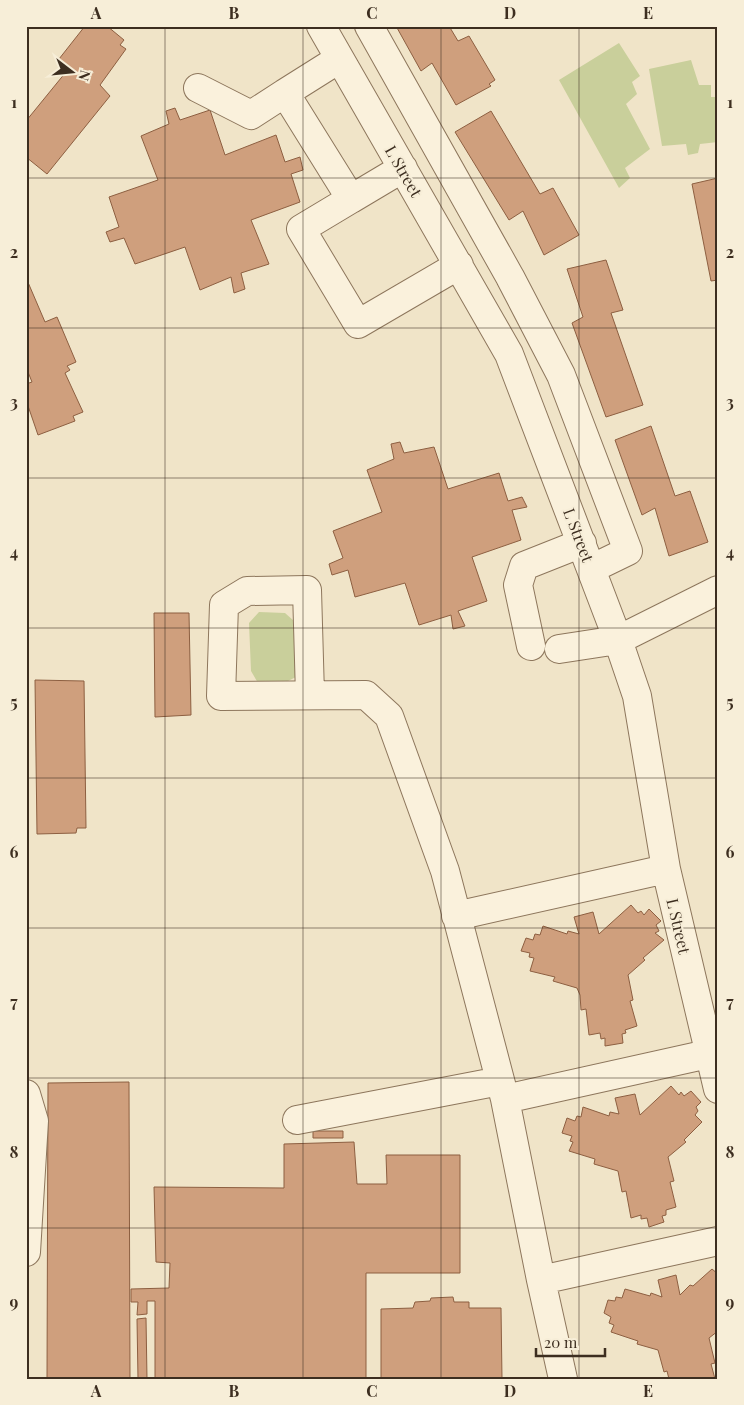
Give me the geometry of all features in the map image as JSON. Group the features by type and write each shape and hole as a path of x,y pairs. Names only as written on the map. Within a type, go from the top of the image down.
{"street":[{"path":"370,26 510,277 561,375 628,551 592,569"},
{"name":"L Street","path":"322,27 510,354 592,569 637,696 666,868 708,1054 718,1089"},
{"path":"198,88 251,115 339,59"},
{"path":"285,93 351,199"},
{"path":"431,135 351,199 301,229 358,324 459,266"},
{"path":"479,301 510,277"},
{"path":"549,456 585,439"},
{"path":"531,646 518,585 524,566 582,543"},
{"path":"310,695 307,590 247,591 224,606 221,696 366,695 389,716 445,872 502,1090 563,1379"},
{"path":"559,649 618,640 718,590"},
{"path":"456,916 666,868"},
{"path":"297,1120 502,1090 708,1054"},
{"path":"26,1094 34,1121 26,1252"},
{"path":"541,1280 718,1241"}],"green space":[{"path":"619,43 640,76 632,82 637,94 626,104 650,149 625,168 630,178 619,188 559,80"},
{"path":"691,60 699,85 711,85 711,97 718,97 718,142 700,144 698,153 688,155 686,144 662,146 649,69"},
{"path":"259,612 285,613 294,621 296,677 282,684 258,683 251,671 249,623"}],"building":[{"path":"85,26 107,26 124,40 120,45 126,49 100,85 110,96 47,174 26,157 26,121 70,67 59,59"},
{"path":"396,26 449,26 458,41 469,36 495,80 489,84 491,86 456,105 432,63 421,71"},
{"path":"175,108 180,120 210,110 225,155 276,135 285,162 300,157 303,170 291,174 300,202 251,220 269,264 241,273 245,289 234,293 231,277 200,290 185,247 135,264 124,238 110,242 106,232 119,227 109,197 158,180 141,136 169,124 166,111"},
{"path":"491,111 540,194 553,188 579,235 544,255 523,211 509,220 455,132"},
{"path":"718,178 718,280 711,281 692,184"},
{"path":"606,260 623,310 611,313 643,405 606,417 572,323 583,317 567,269"},
{"path":"27,280 45,322 57,317 76,362 67,366 70,370 65,373 83,412 73,416 75,421 38,435 26,400 26,384 32,382 26,367"},
{"path":"651,426 675,496 690,491 708,542 669,556 655,508 642,515 615,440"},
{"path":"400,442 404,453 434,447 448,489 499,473 508,501 522,497 527,507 512,510 521,540 472,557 487,601 458,611 465,626 453,629 451,615 419,625 405,583 355,597 348,570 332,575 329,564 343,558 333,531 382,512 367,470 394,459 391,444"},
{"path":"154,613 189,613 191,715 155,717"},
{"path":"35,680 84,681 86,828 77,828 76,833 37,834"},
{"path":"631,905 638,913 641,911 644,915 649,909 661,921 656,925 659,931 655,933 664,940 643,958 645,960 628,975 633,1000 630,1001 637,1026 625,1030 626,1033 622,1034 623,1043 605,1046 605,1038 601,1039 600,1033 589,1035 586,1009 581,1010 580,995 577,988 553,981 555,977 530,971 534,958 529,957 530,953 521,951 526,938 533,940 535,934 540,935 543,926 567,934 568,931 579,934 574,917 593,912 599,934"},
{"path":"129,1082 130,1379 47,1379 48,1083"},
{"path":"671,1086 679,1095 681,1092 684,1096 691,1091 701,1102 696,1107 698,1111 695,1115 702,1122 684,1140 686,1142 668,1157 674,1181 670,1182 676,1207 666,1210 666,1215 662,1216 664,1222 649,1227 647,1218 641,1219 641,1215 631,1218 626,1191 622,1192 618,1171 594,1164 595,1159 569,1151 573,1142 570,1141 572,1136 562,1133 567,1118 575,1121 577,1116 581,1117 583,1107 609,1116 610,1112 619,1114 615,1098 635,1094 640,1115"},
{"path":"313,1131 343,1131 343,1138 313,1138"},
{"path":"354,1142 357,1184 387,1184 386,1155 460,1155 460,1273 366,1273 366,1379 155,1379 155,1301 147,1301 147,1314 137,1315 138,1302 131,1302 131,1289 169,1288 170,1263 156,1262 154,1187 284,1188 284,1144"},
{"path":"712,1269 718,1274 718,1331 709,1338 715,1363 711,1364 715,1379 669,1379 667,1371 664,1372 658,1350 637,1344 638,1341 611,1332 614,1325 609,1323 611,1317 604,1313 608,1300 615,1301 616,1297 622,1298 625,1289 650,1296 651,1293 662,1297 658,1280 676,1275 680,1295"},
{"path":"453,1297 454,1302 469,1302 469,1308 501,1308 502,1379 381,1379 381,1309 413,1308 415,1302 430,1301 431,1298"},
{"path":"146,1318 147,1379 138,1379 137,1319"}]}
